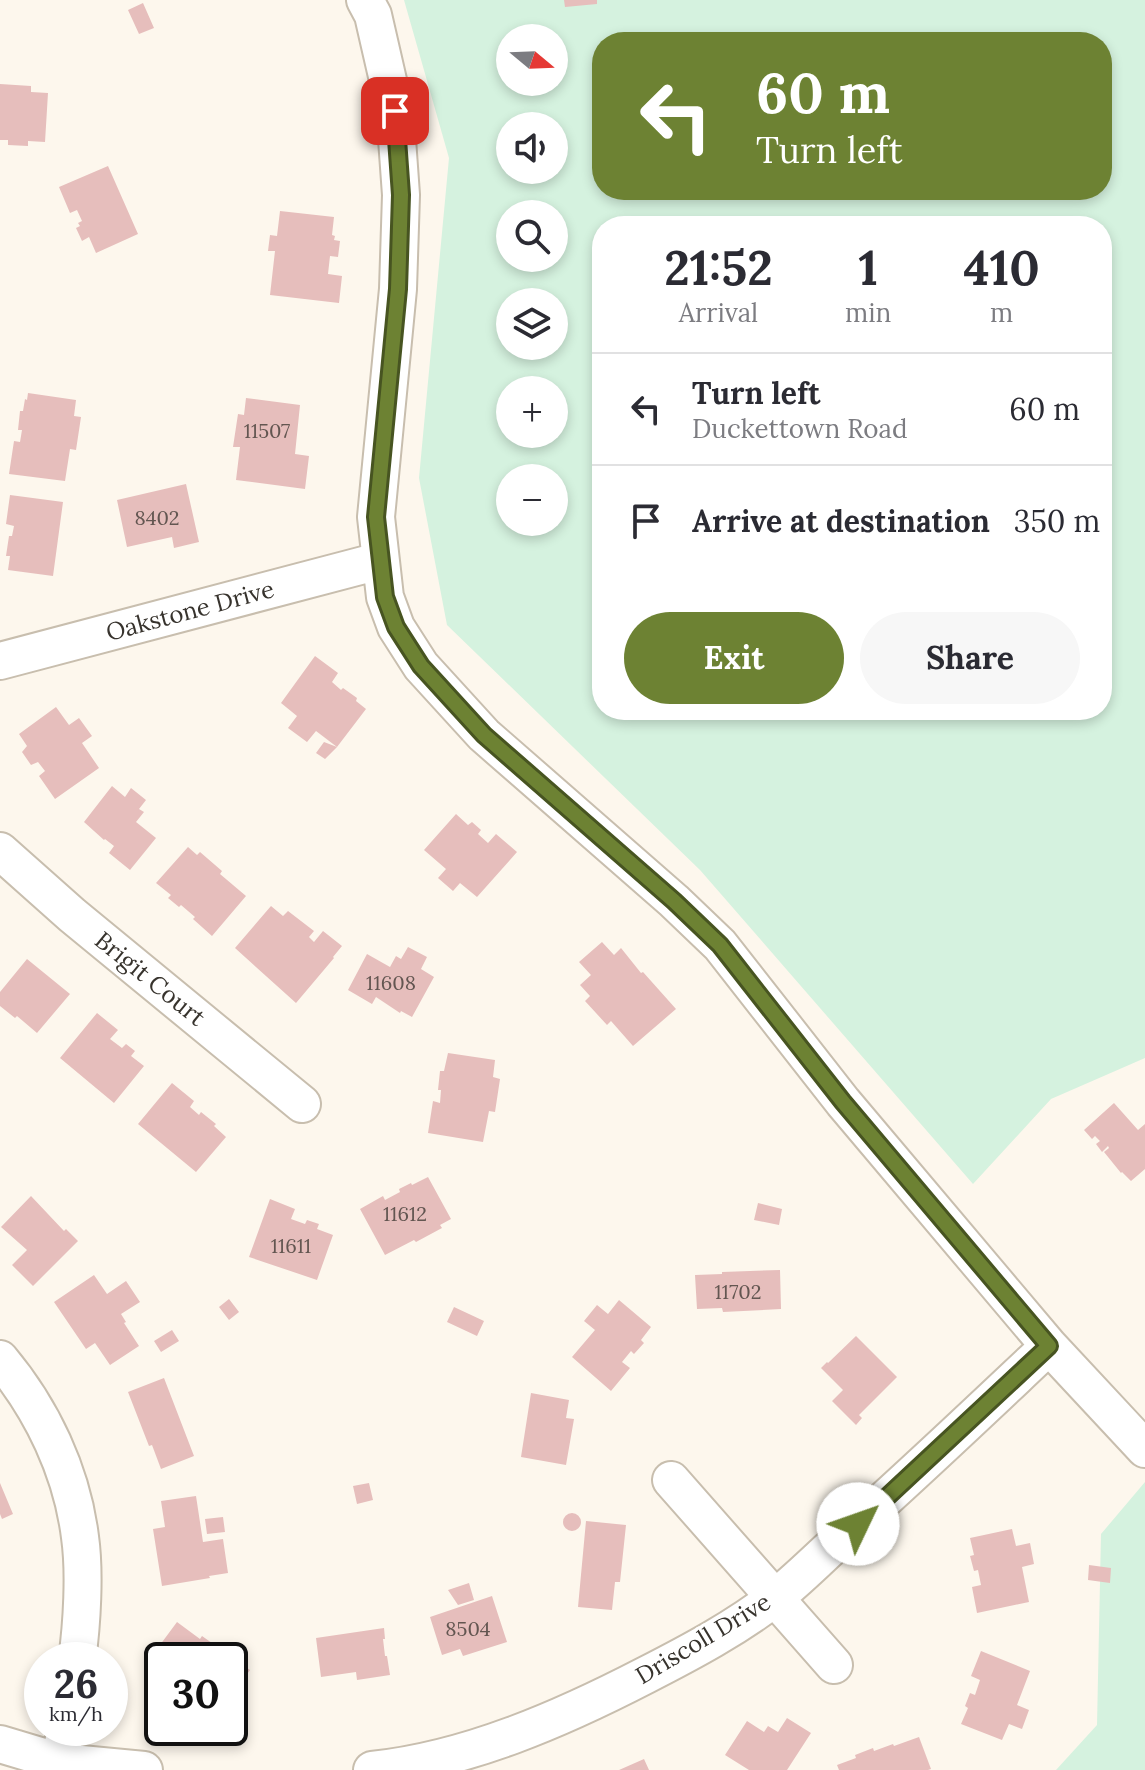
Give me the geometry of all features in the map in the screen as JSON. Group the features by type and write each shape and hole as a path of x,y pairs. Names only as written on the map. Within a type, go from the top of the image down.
{"street":[{"path":"365,0 373,15 395,111 401,195 398,289 376,517 385,597 396,627 421,666 484,735 720,945 843,1102 1049,1346 1145,1449"},
{"name":"Oakstone Drive","path":"0,661 379,561"},
{"name":"Brigit Court","path":"0,851 72,915 302,1104"},
{"name":"Driscoll Drive","path":"388,1769 477,1747 544,1723 698,1648 775,1597 1049,1346"},
{"path":"0,1359 20,1384 43,1422 72,1496 81,1538 82,1593 78,1642"},
{"path":"671,1480 834,1665"},
{"path":"0,1744 144,1770"}],"green space":[{"path":"404,0 1145,0 1145,1058 1051,1099 973,1184 700,870 447,625 419,478 449,158"},
{"path":"1145,1482 1145,1770 1056,1770 1097,1725 1101,1534"}],"building":[{"path":"564,0 597,0 597,4 565,7"},
{"path":"143,3 154,28 139,34 128,10"},
{"path":"0,84 31,86 31,92 48,93 45,142 28,141 28,146 8,145 8,140 0,140"},
{"path":"108,166 138,234 96,253 89,237 82,241 76,228 82,221 77,210 70,213 59,187"},
{"path":"280,211 334,217 332,235 335,236 334,240 340,241 338,257 330,256 328,274 342,276 339,303 270,295 275,251 268,251 270,235 277,236"},
{"path":"28,393 76,400 74,416 81,417 76,450 70,449 65,481 9,474 14,441 20,442 20,411 23,411"},
{"path":"246,398 300,405 295,454 309,456 305,489 236,480 240,447 233,447 238,414 244,415"},
{"path":"186,484 199,542 174,548 172,537 127,547 117,500"},
{"path":"10,495 63,502 53,576 8,570 10,556 6,556 14,526 6,524"},
{"path":"315,656 338,673 332,682 357,698 356,701 366,709 337,747 316,731 307,742 288,728 297,716 281,703"},
{"path":"56,707 69,725 79,718 92,736 82,743 99,768 55,799 39,776 45,771 38,762 31,765 22,752 27,746 19,734"},
{"path":"324,742 337,747 325,759 316,753"},
{"path":"112,786 125,797 131,788 146,800 139,809 144,812 136,822 156,838 130,870 109,853 114,846 84,822"},
{"path":"456,814 468,825 472,822 481,830 478,834 488,843 496,834 517,852 477,897 460,883 453,891 438,878 446,869 424,850"},
{"path":"188,847 197,855 200,852 246,896 212,936 193,919 195,917 168,898 171,895 156,883"},
{"path":"271,906 283,916 288,911 314,931 309,937 314,942 323,931 342,946 296,1003 235,948"},
{"path":"602,942 614,955 621,948 676,1009 633,1046 611,1021 607,1025 585,1001 590,996 580,985 591,975 579,962"},
{"path":"408,947 427,957 421,969 434,977 412,1017 376,997 372,1004 348,990 367,954 390,967 396,956 401,959"},
{"path":"27,959 70,994 37,1033 0,1006 0,992"},
{"path":"97,1013 118,1030 110,1039 122,1048 126,1044 135,1051 131,1056 144,1066 114,1103 60,1058"},
{"path":"448,1053 495,1060 493,1077 500,1079 495,1112 489,1111 483,1142 428,1133 433,1101 440,1103 440,1071 444,1071"},
{"path":"172,1083 194,1101 190,1107 216,1124 214,1126 226,1137 196,1172 138,1124"},
{"path":"1114,1103 1138,1130 1145,1124 1145,1169 1131,1181 1104,1152 1108,1146 1102,1152 1096,1144 1100,1141 1095,1136 1092,1139 1084,1130"},
{"path":"428,1177 451,1219 440,1225 442,1228 385,1255 360,1209 383,1196 385,1200 400,1192 399,1189"},
{"path":"31,1196 64,1231 66,1229 78,1241 33,1286 12,1265 27,1250 1,1227"},
{"path":"270,1199 295,1209 291,1219 305,1224 307,1220 319,1224 317,1229 333,1235 317,1280 249,1257"},
{"path":"758,1203 782,1209 779,1225 754,1220"},
{"path":"780,1270 781,1309 723,1312 722,1308 697,1309 695,1275"},
{"path":"94,1275 107,1294 126,1281 140,1302 121,1314 139,1346 110,1365 95,1343 86,1349 54,1302"},
{"path":"229,1299 239,1312 229,1320 219,1307"},
{"path":"619,1300 651,1327 641,1340 644,1343 634,1354 631,1351 622,1362 630,1368 611,1391 572,1357 595,1330 584,1321 597,1305 608,1314"},
{"path":"454,1307 484,1321 477,1336 447,1322"},
{"path":"172,1330 179,1341 161,1352 154,1341"},
{"path":"856,1336 897,1377 859,1415 862,1418 856,1425 832,1401 843,1390 821,1368"},
{"path":"164,1378 194,1456 161,1469 128,1392"},
{"path":"531,1393 569,1400 566,1418 574,1419 566,1465 521,1457"},
{"path":"0,1483 13,1514 2,1519 0,1514"},
{"path":"369,1483 373,1500 357,1504 353,1486"},
{"path":"196,1496 203,1542 223,1539 228,1573 162,1586 153,1529 165,1527 161,1501"},
{"path":"568,1513 576,1513 581,1522 579,1529 568,1531 563,1526 563,1518"},
{"path":"223,1517 225,1532 207,1534 205,1519"},
{"path":"586,1521 626,1525 620,1582 615,1582 612,1610 578,1607"},
{"path":"1012,1529 1016,1546 1030,1543 1034,1564 1022,1567 1029,1602 977,1613 972,1587 981,1585 978,1570 974,1571 970,1556 974,1555 970,1538"},
{"path":"1089,1565 1111,1568 1110,1583 1088,1580"},
{"path":"469,1583 474,1600 458,1605 448,1590"},
{"path":"492,1596 507,1642 463,1656 460,1649 442,1655 430,1617"},
{"path":"177,1622 200,1639 202,1636 210,1642 162,1642"},
{"path":"384,1628 385,1656 390,1675 357,1680 356,1672 321,1677 316,1638"},
{"path":"981,1651 1030,1671 1017,1705 1029,1710 1022,1729 1009,1724 1002,1740 961,1724 970,1693 975,1695 980,1680 971,1676"},
{"path":"787,1718 811,1733 787,1770 749,1770 725,1755 747,1721 764,1732 768,1726 778,1732"},
{"path":"919,1737 931,1769 839,1770 837,1765 873,1748 874,1751"},
{"path":"644,1759 649,1770 619,1770"}],"route":[{"path":"395,111 401,195 398,289 376,517 385,597 396,627 421,666 484,735 720,945 843,1102 1049,1346 858,1524"}]}
